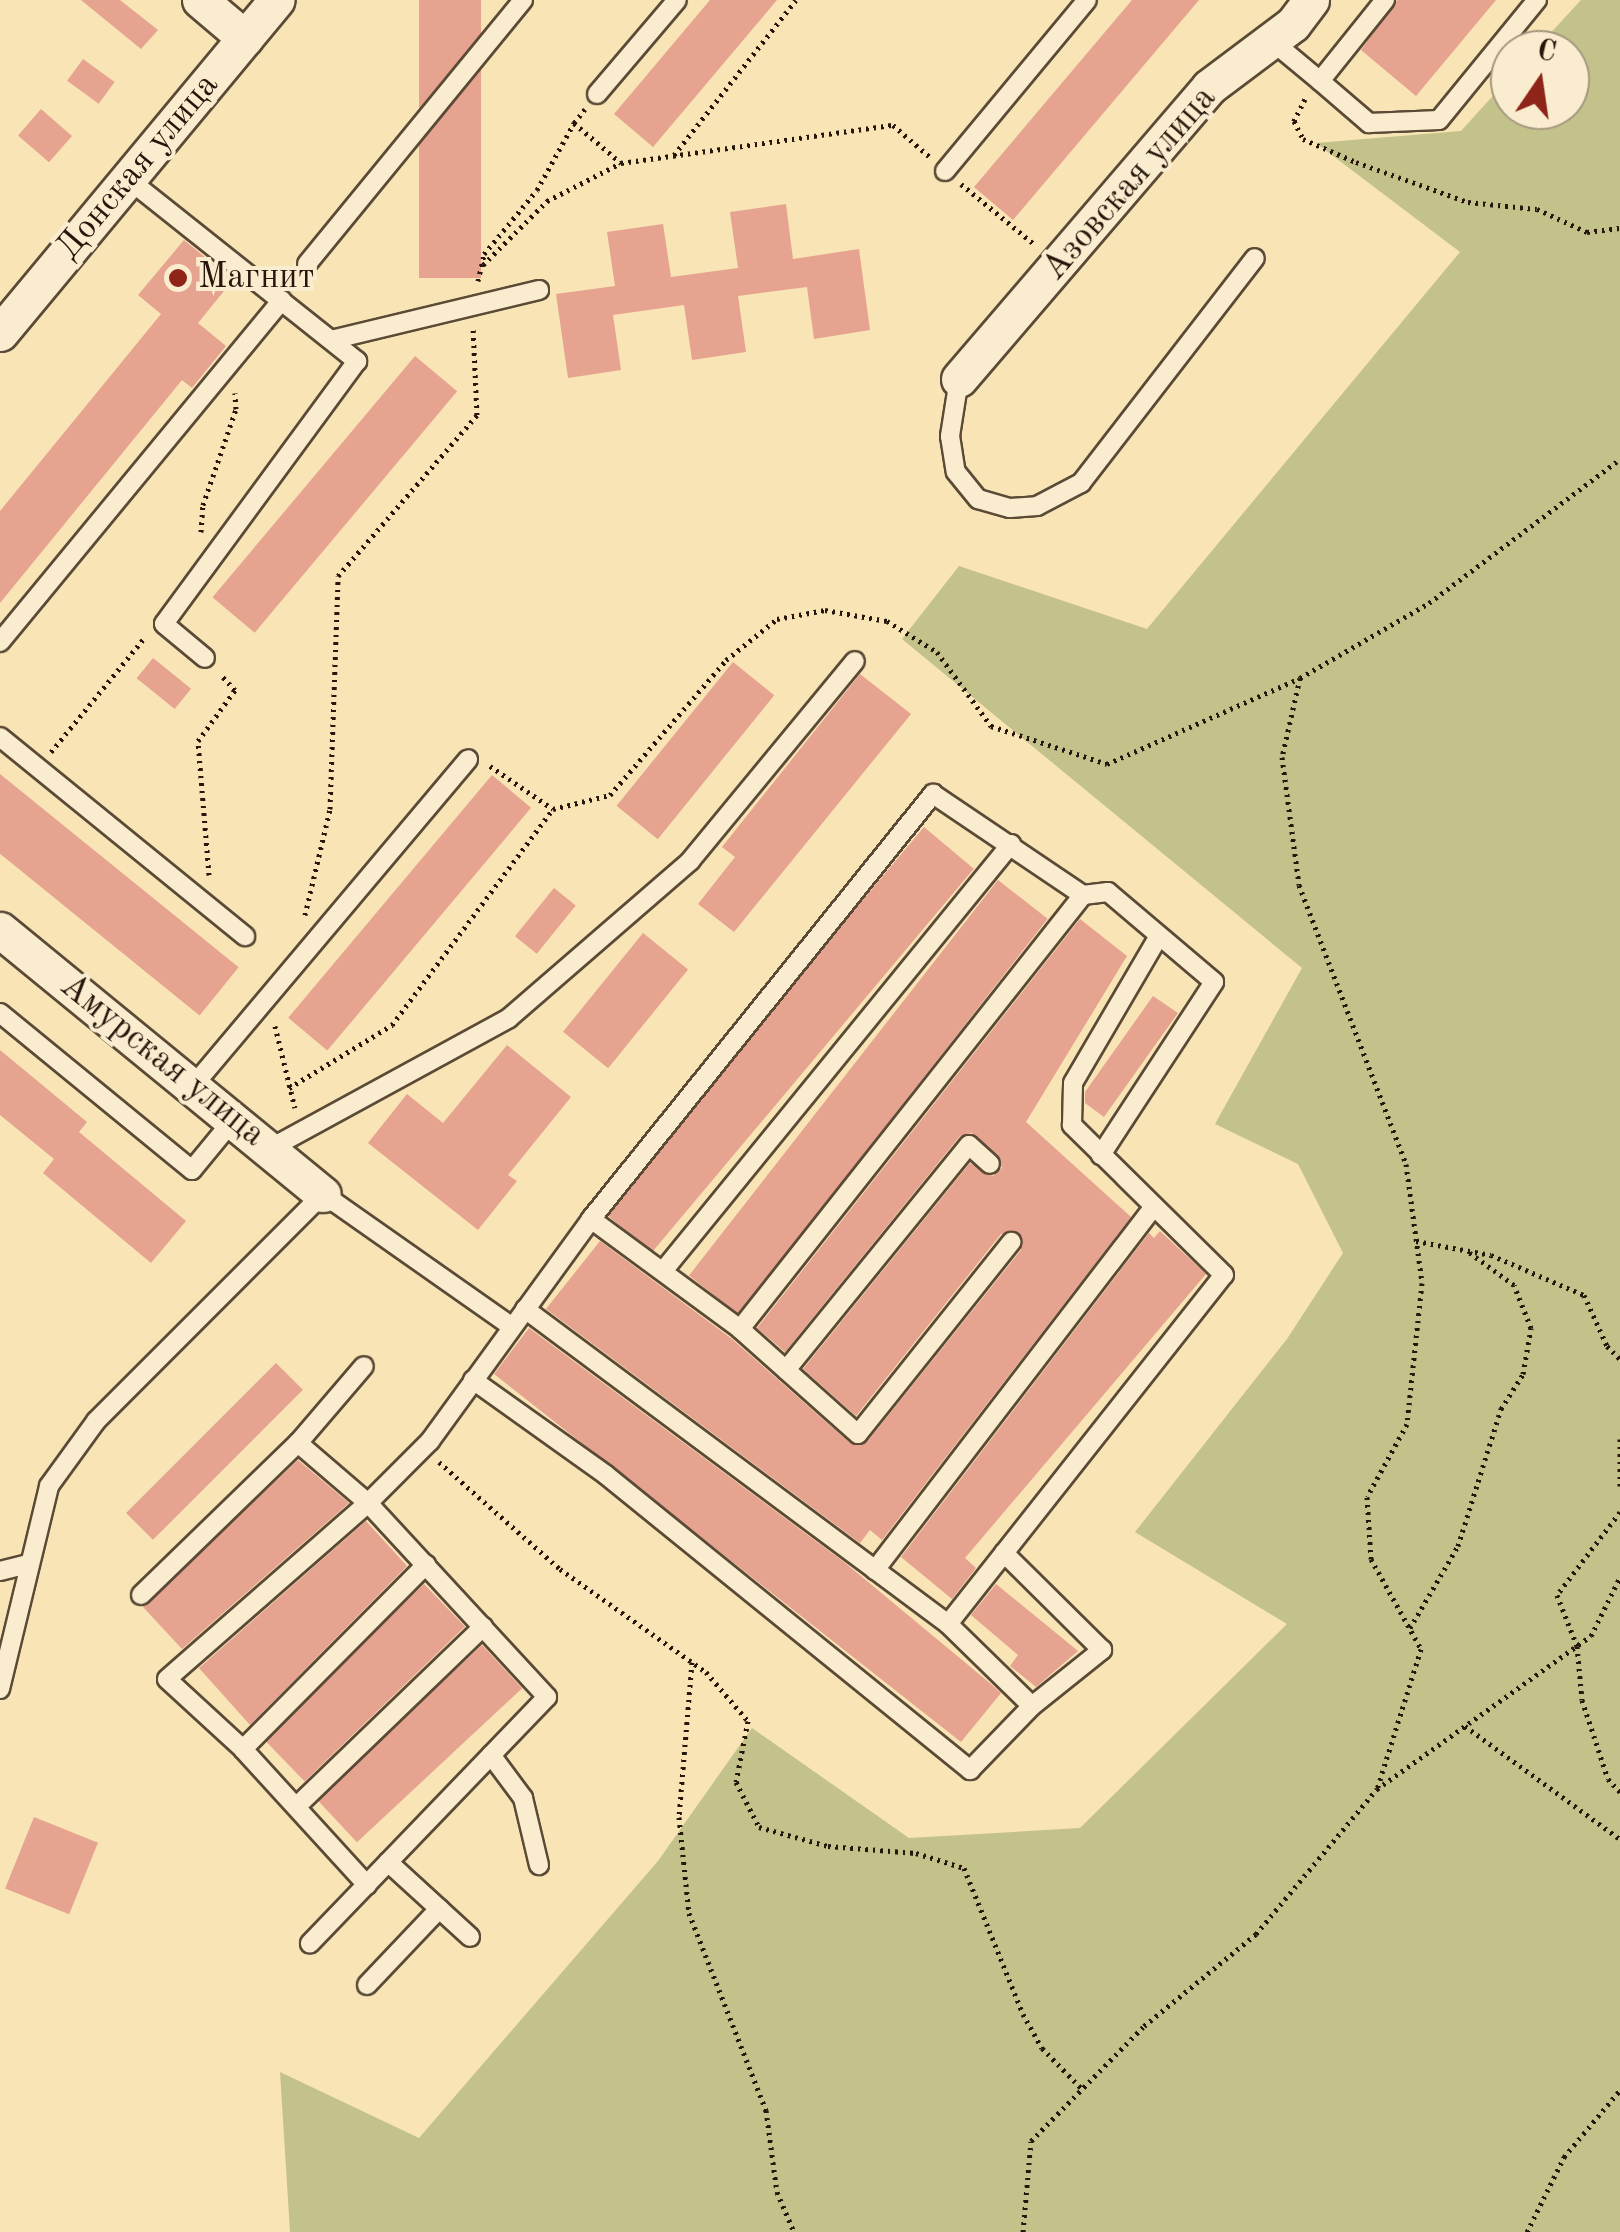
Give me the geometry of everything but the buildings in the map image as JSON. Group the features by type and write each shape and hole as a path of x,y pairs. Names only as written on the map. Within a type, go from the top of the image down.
{"street":[{"path":"200,0 245,38"},
{"name":"Донская улица","path":"2,328 276,0"},
{"name":"Азовская улица","path":"959,379 1210,87 1272,41 1311,0"},
{"name":"Амурская улица","path":"0,930 234,1119 286,1139 323,1194"}],"lane":[{"path":"306,264 522,0"},
{"path":"597,94 677,0"},
{"path":"945,170 1086,0"},
{"path":"1320,81 1385,0"},
{"path":"1272,41 1369,123 1439,120 1537,0"},
{"path":"128,179 357,361 164,624 205,658"},
{"path":"959,379 950,436 956,472 978,499 1010,508 1037,506 1081,483 1255,258"},
{"path":"331,340 539,290"},
{"path":"0,642 282,300"},
{"path":"286,1139 509,1018 690,860 855,661"},
{"path":"0,737 245,936"},
{"path":"193,1086 468,760"},
{"path":"366,1885 244,1749 167,1679 368,1503 424,1447 591,1219 933,794 1083,895 1108,892 1214,982 1101,1155"},
{"path":"662,1271 1011,844"},
{"path":"740,1329 1083,895"},
{"path":"948,1624 1224,1275 1072,1125 1073,1083 1159,936"},
{"path":"0,1013 192,1170 234,1119"},
{"path":"786,1370 969,1146 990,1164"},
{"path":"0,1689 49,1486 96,1421 323,1194 511,1326"},
{"path":"875,1570 1154,1207"},
{"path":"591,1219 740,1329 858,1434 1011,1242"},
{"path":"526,1310 948,1624 1032,1706"},
{"path":"141,1596 298,1443 364,1366"},
{"path":"473,1380 606,1474 970,1770 1032,1706 1102,1650 1004,1553"},
{"path":"298,1443 368,1503 547,1696 310,1943"},
{"path":"0,1572 28,1564"},
{"path":"244,1749 426,1565"},
{"path":"298,1805 483,1627"},
{"path":"492,1755 524,1798 539,1865"},
{"path":"388,1862 470,1936"},
{"path":"366,1985 440,1910"}],"path":[{"path":"672,156 796,0"},
{"path":"1320,81 1294,121 1303,140 1468,202 1537,210 1587,232 1620,228"},
{"path":"292,966 330,809 338,576 477,415 472,306 484,254 537,190 574,122 597,94"},
{"path":"574,122 621,163"},
{"path":"481,267 547,201 621,163 893,125 1059,265"},
{"path":"200,574 203,505 236,408 232,360"},
{"path":"289,1088 392,1025 552,809 610,795 726,660 777,619 825,610 888,621 937,652 991,726 1107,764 1300,678 1429,603 1620,459"},
{"path":"38,768 133,646 164,624"},
{"path":"205,658 235,690 198,741 212,910"},
{"path":"1300,678 1282,757 1299,885 1406,1164 1422,1283 1407,1424 1367,1497 1371,1558 1422,1649 1377,1789"},
{"path":"468,760 500,769 552,809"},
{"path":"269,996 289,1088 286,1139"},
{"path":"1416,1241 1466,1250 1584,1295 1607,1346 1620,1358"},
{"path":"1410,1628 1458,1546 1501,1409 1523,1374 1531,1328 1514,1285 1466,1250"},
{"path":"1620,1439 1620,1486"},
{"path":"424,1447 560,1569 692,1662 748,1721 736,1782 759,1826 828,1846 916,1853 964,1868 1023,2014 1042,2048 1082,2090"},
{"path":"1620,1512 1557,1596 1577,1646 1582,1700 1608,1779 1620,1792"},
{"path":"1023,2232 1031,2141 1144,2026 1256,1934 1377,1789 1591,1636 1620,1577"},
{"path":"692,1662 679,1817 689,1913 766,2110 777,2192 794,2232"},
{"path":"1465,1726 1620,1839"},
{"path":"1527,2232 1564,2157 1620,2090"}],"green space":[{"path":"1581,0 1620,0 1620,2232 290,2232 280,2072 419,2138 658,1861 752,1728 909,1838 1080,1828 1287,1624 1135,1532 1287,1339 1343,1253 1298,1164 1215,1124 1302,968 902,639 959,566 1147,629 1460,252 1316,143 1461,131 1490,99 1490,130 1590,130 1590,30 1553,30"}],"place":[{"name":"Магнит","path":"178,278"}]}
